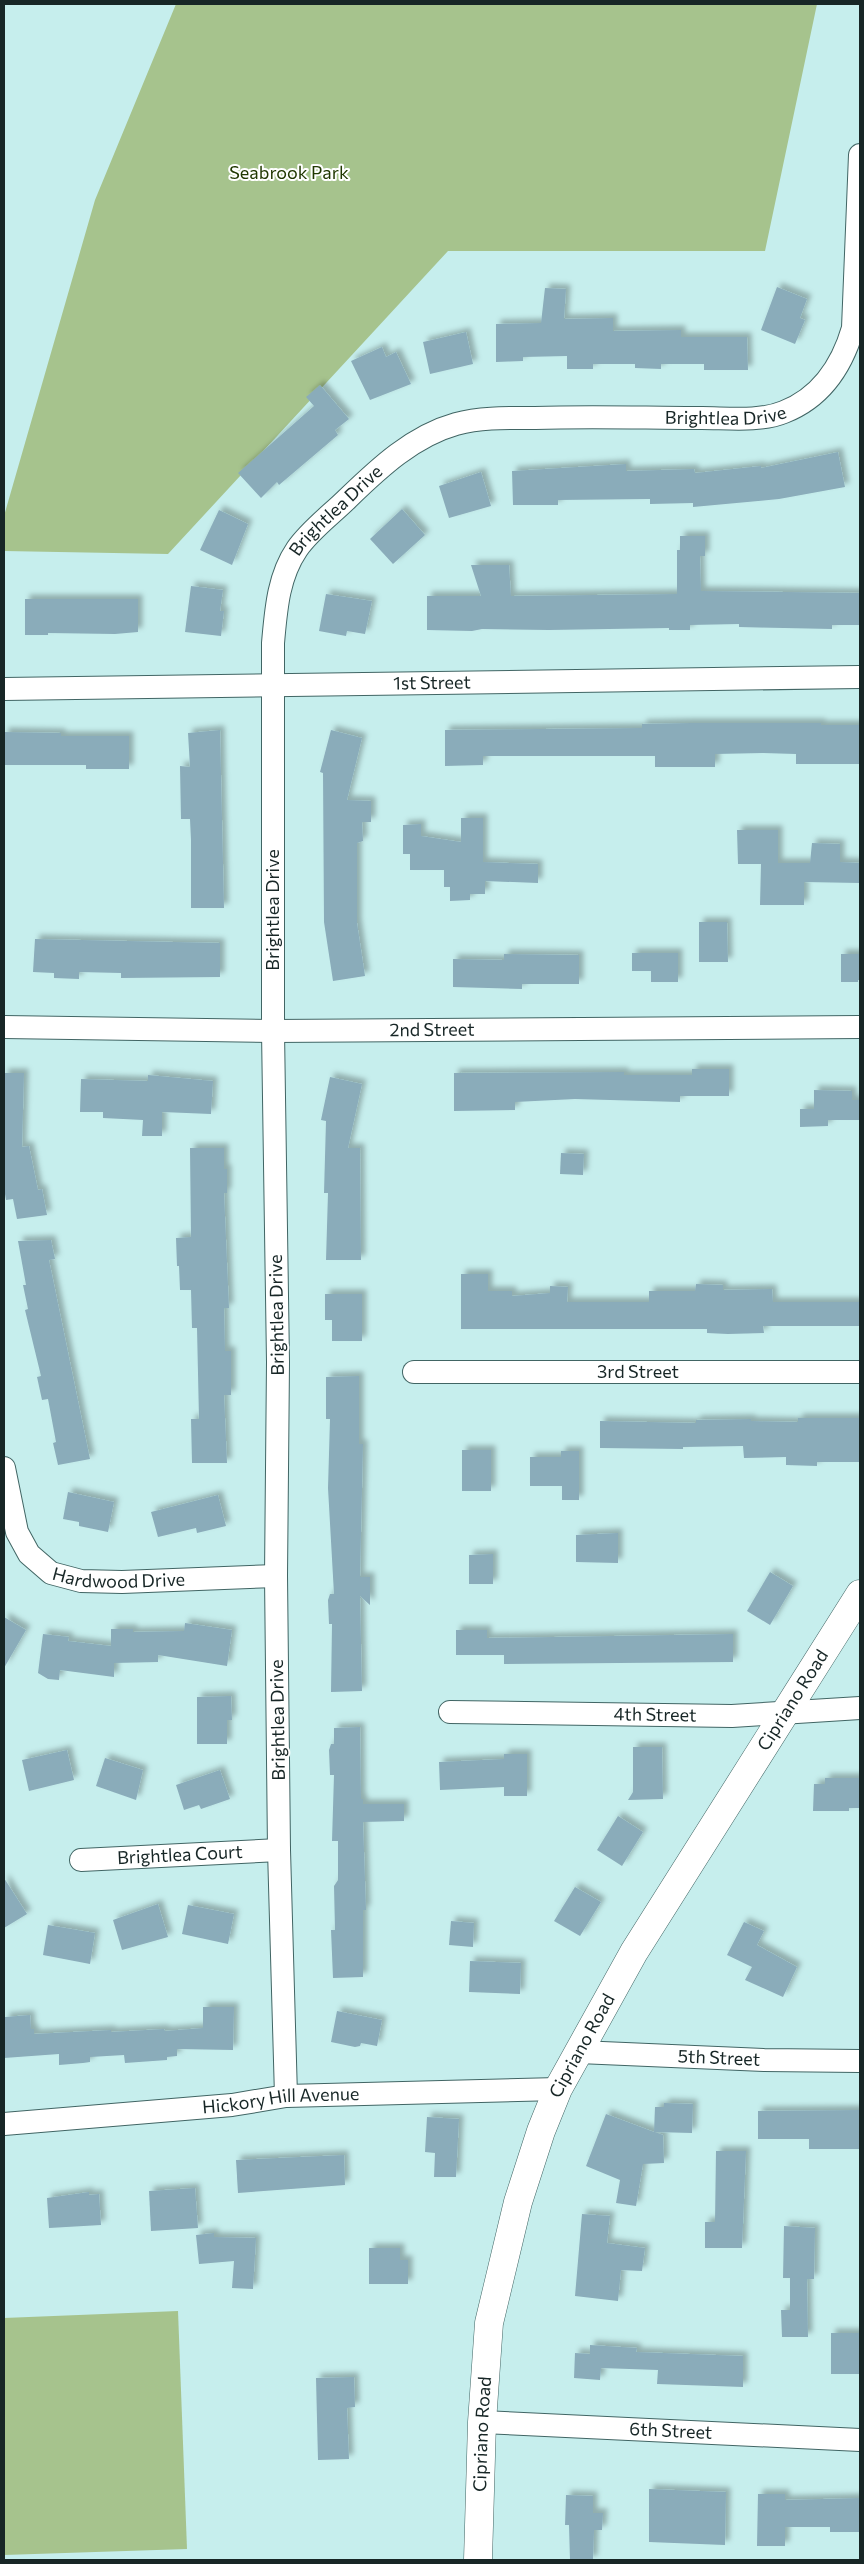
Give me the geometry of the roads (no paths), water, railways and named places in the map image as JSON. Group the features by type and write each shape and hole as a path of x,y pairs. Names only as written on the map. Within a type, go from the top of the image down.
{"street":[{"name":"Brightlea Drive","path":"286,2096 279,1850 276,1576 278,1362 273,1031 273,643 279,590 298,548 379,468 421,439 455,424 480,419 565,417 742,418 771,416 796,406 820,390 840,362 854,328 860,155"},
{"name":"1st Street","path":"4,689 273,683 860,677"},
{"name":"2nd Street","path":"4,1027 273,1031 860,1027"},
{"name":"3rd Street","path":"414,1372 860,1372"},
{"name":"Hardwood Drive","path":"4,1468 17,1532 29,1554 51,1573 81,1581 122,1582 276,1576"},
{"name":"Cipriano Road","path":"478,2560 482,2422 489,2323 518,2202 541,2131 558,2089 634,1952 860,1594"},
{"name":"4th Street","path":"450,1712 732,1716 860,1708"},
{"name":"Brightlea Court","path":"81,1860 279,1850"},
{"name":"5th Street","path":"578,2052 860,2061"},
{"name":"Hickory Hill Avenue","path":"4,2124 232,2105 286,2096 558,2089"},
{"name":"6th Street","path":"482,2422 860,2440"}],"park label":[{"name":"Seabrook Park","path":"289,173"}]}
